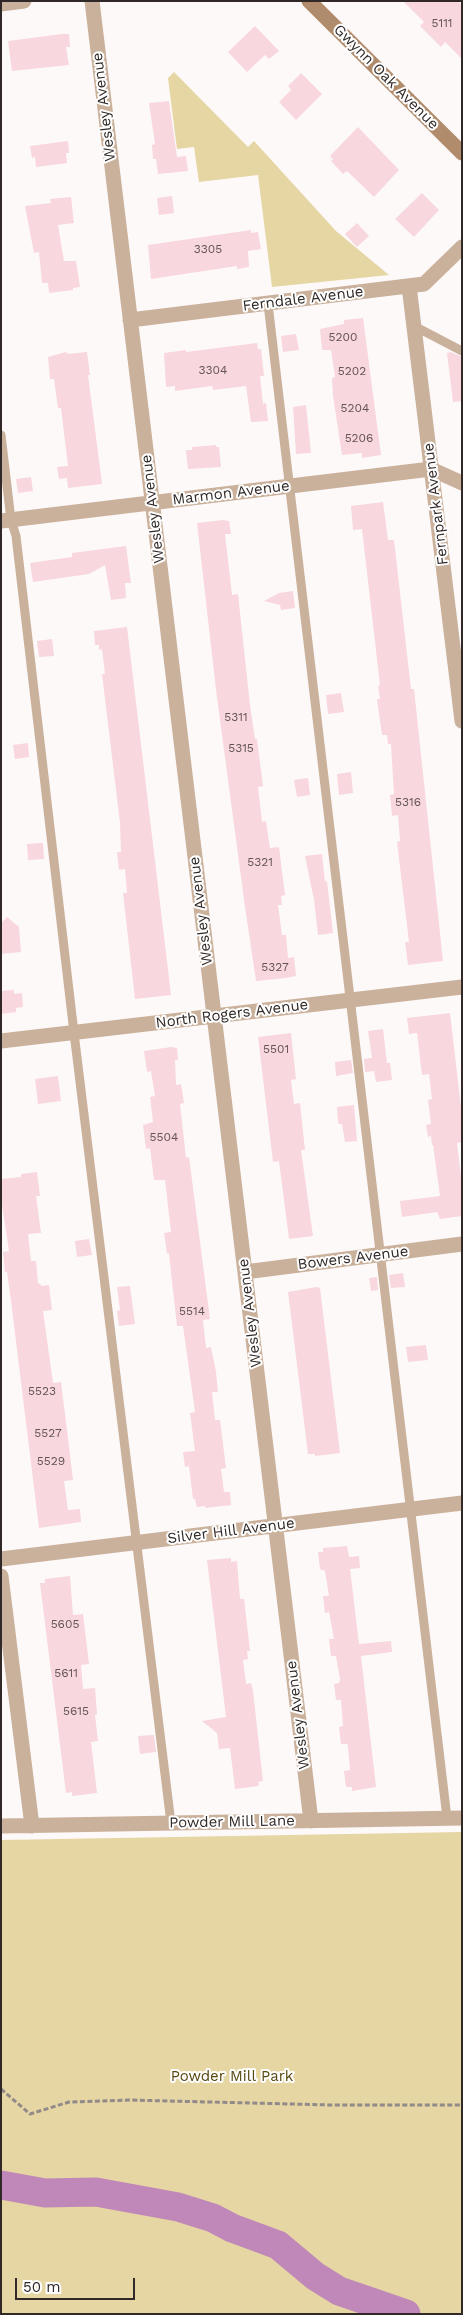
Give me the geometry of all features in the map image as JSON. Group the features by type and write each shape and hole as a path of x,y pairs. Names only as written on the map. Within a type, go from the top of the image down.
{"main road":[{"name":"Gwynn Oak Avenue","path":"310,1 462,153"}],"street":[{"path":"1,4 24,1"},
{"name":"Wesley Avenue","path":"92,1 311,1821"},
{"name":"Ferndale Avenue","path":"130,320 424,284 462,247"},
{"name":"Fernpark Avenue","path":"409,286 462,721"},
{"path":"431,469 462,483"},
{"name":"Marmon Avenue","path":"6,520 431,469"},
{"name":"North Rogers Avenue","path":"1,1041 462,987"},
{"name":"Bowers Avenue","path":"245,1272 462,1244"},
{"name":"Silver Hill Avenue","path":"1,1559 462,1503"},
{"path":"1,1576 32,1826"},
{"name":"Powder Mill Lane","path":"1,1826 454,1818"}],"lane":[{"path":"268,304 410,1509 454,1818"},
{"path":"414,326 462,351"},
{"path":"1,435 6,520 16,536 74,1033 171,1823"}],"path":[{"path":"1,2089 30,2114 69,2102 129,2100 330,2105 462,2105"}],"green space":[{"path":"174,72 248,147 254,141 336,231 389,275 272,287 258,175 199,182 194,147 177,149 168,78"},
{"name":"Powder Mill Park","path":"462,1832 462,2314 1,2314 1,1840"}],"building":[{"path":"403,1 458,1 462,5 462,59 445,42 441,47 420,26 424,22"},
{"path":"255,26 279,51 269,59 265,55 247,72 228,52"},
{"path":"69,34 70,47 66,47 69,65 12,71 8,41"},
{"path":"301,73 322,94 296,120 279,102 291,90 288,86"},
{"path":"169,101 177,157 186,156 188,171 158,174 156,159 153,159 152,145 155,144 149,103"},
{"path":"358,127 399,170 374,197 347,171 343,174 331,161 333,159 330,156"},
{"path":"68,141 69,153 66,153 67,163 36,167 35,157 32,158 30,146"},
{"path":"422,193 439,210 414,237 395,219"},
{"path":"172,196 174,213 159,215 157,198"},
{"path":"71,197 74,223 58,225 64,261 76,261 80,287 73,288 73,290 49,293 48,283 42,283 39,252 34,253 25,206 51,203 50,199"},
{"path":"357,223 369,236 357,247 345,234"},
{"path":"251,230 251,233 258,232 261,249 248,251 249,267 237,269 237,266 151,279 148,245"},
{"path":"363,318 381,455 362,458 362,453 342,455 333,396 332,378 335,377 331,350 322,350 320,329 344,324 344,320"},
{"path":"296,334 299,350 283,352 281,336"},
{"path":"257,343 258,349 261,349 264,376 260,376 263,404 266,403 268,421 251,422 246,386 213,390 212,386 175,391 175,386 166,387 164,353"},
{"path":"66,352 68,354 87,352 90,375 88,375 102,484 68,488 67,478 59,479 57,467 68,466 61,408 58,408 54,379 50,379 48,357"},
{"path":"451,352 462,357 462,401 453,402 447,353"},
{"path":"306,405 311,453 296,454 293,407"},
{"path":"216,445 216,447 219,447 221,467 188,469 186,450 192,450 192,447"},
{"path":"31,477 33,491 18,493 16,479"},
{"path":"383,502 388,540 394,540 411,689 414,689 443,961 408,965 405,942 409,942 397,842 400,841 398,815 392,816 390,795 394,794 391,744 388,744 387,735 382,735 377,699 380,699 378,686 380,685 362,529 353,530 351,506"},
{"path":"229,521 231,534 225,534 232,595 238,594 250,705 255,739 257,739 263,786 258,787 262,822 266,821 270,848 279,847 285,895 281,896 282,905 278,905 282,935 286,935 288,958 294,957 296,976 286,978 256,981 245,907 216,690 197,523"},
{"path":"126,546 131,583 125,583 126,598 111,600 105,565 89,574 33,582 30,563 72,557 72,553"},
{"path":"293,591 295,608 281,610 280,605 264,601 279,593"},
{"path":"127,627 171,995 135,999 123,893 127,893 125,869 119,870 117,852 121,852 120,823 102,674 105,674 102,649 99,650 99,645 95,645 94,631"},
{"path":"52,639 54,656 39,657 37,641"},
{"path":"341,693 344,712 328,714 326,695"},
{"path":"28,743 29,757 15,759 13,745"},
{"path":"351,772 353,793 339,795 337,774"},
{"path":"308,778 310,795 297,797 294,780"},
{"path":"43,843 44,859 28,860 27,844"},
{"path":"322,854 333,933 318,935 314,900 305,856"},
{"path":"7,917 19,927 21,952 1,954 1,923"},
{"path":"14,990 14,994 22,993 23,1007 16,1008 16,1012 1,1014 1,991"},
{"path":"450,1013 462,1116 462,1142 457,1143 462,1186 462,1216 440,1219 437,1212 402,1217 400,1201 440,1196 433,1145 431,1136 428,1137 426,1125 431,1124 428,1100 432,1099 429,1074 422,1075 417,1033 409,1034 407,1018"},
{"path":"383,1029 387,1063 390,1063 392,1080 376,1082 374,1071 365,1072 364,1059 372,1058 368,1031"},
{"path":"291,1033 296,1079 291,1080 294,1104 300,1103 305,1150 301,1150 313,1236 289,1239 279,1161 273,1162 258,1037"},
{"path":"171,1047 177,1048 178,1060 175,1060 176,1085 181,1084 184,1103 180,1104 186,1158 189,1157 210,1319 203,1320 206,1348 211,1347 216,1372 218,1392 212,1392 215,1420 220,1420 226,1468 221,1469 224,1492 230,1492 231,1505 205,1508 205,1506 197,1507 195,1499 193,1499 189,1466 185,1467 183,1452 195,1451 190,1413 195,1412 183,1326 177,1326 169,1254 167,1253 164,1233 171,1232 165,1180 154,1180 150,1148 146,1149 143,1125 153,1122 150,1097 155,1096 151,1071 147,1072 144,1051"},
{"path":"351,1060 353,1073 336,1076 335,1062"},
{"path":"58,1076 61,1101 38,1104 35,1079"},
{"path":"354,1105 357,1141 345,1142 342,1124 338,1122 337,1107"},
{"path":"37,1172 40,1196 36,1196 41,1233 28,1234 31,1261 36,1261 38,1284 40,1283 41,1286 49,1285 52,1310 43,1311 53,1383 61,1382 73,1480 64,1481 68,1510 80,1509 81,1522 39,1528 11,1301 7,1272 5,1272 3,1252 9,1251 1,1198 1,1179 21,1177 21,1174"},
{"path":"89,1239 92,1255 77,1257 75,1241"},
{"path":"403,1273 405,1287 391,1288 389,1275"},
{"path":"377,1277 378,1290 371,1291 369,1278"},
{"path":"130,1286 135,1324 119,1326 117,1311 120,1310 117,1287"},
{"path":"320,1288 340,1453 315,1456 315,1454 308,1454 288,1292"},
{"path":"426,1345 428,1360 408,1362 406,1347"},
{"path":"347,1546 349,1557 359,1556 360,1568 350,1569 359,1644 391,1641 392,1652 361,1656 376,1787 352,1791 352,1787 346,1787 344,1771 350,1770 348,1746 347,1744 341,1744 339,1727 343,1726 341,1700 336,1700 334,1684 339,1683 340,1679 336,1656 331,1656 329,1639 334,1639 329,1612 325,1613 323,1596 329,1596 325,1571 320,1569 318,1552 323,1552 323,1548"},
{"path":"231,1558 231,1562 237,1561 240,1599 244,1599 250,1651 247,1651 248,1659 243,1660 246,1684 251,1683 253,1691 263,1781 258,1782 259,1786 235,1789 230,1748 219,1749 217,1733 202,1721 226,1717 207,1560"},
{"path":"70,1576 73,1615 83,1614 89,1664 81,1665 83,1689 95,1688 97,1714 95,1715 98,1741 91,1742 97,1793 72,1796 72,1792 66,1793 40,1583 45,1583 45,1579"},
{"path":"154,1735 156,1752 140,1754 138,1736"}],"waterway":[{"path":"1,2185 45,2193 96,2192 178,2207 213,2218 232,2228 278,2245 315,2276 339,2291 406,2314"}]}
